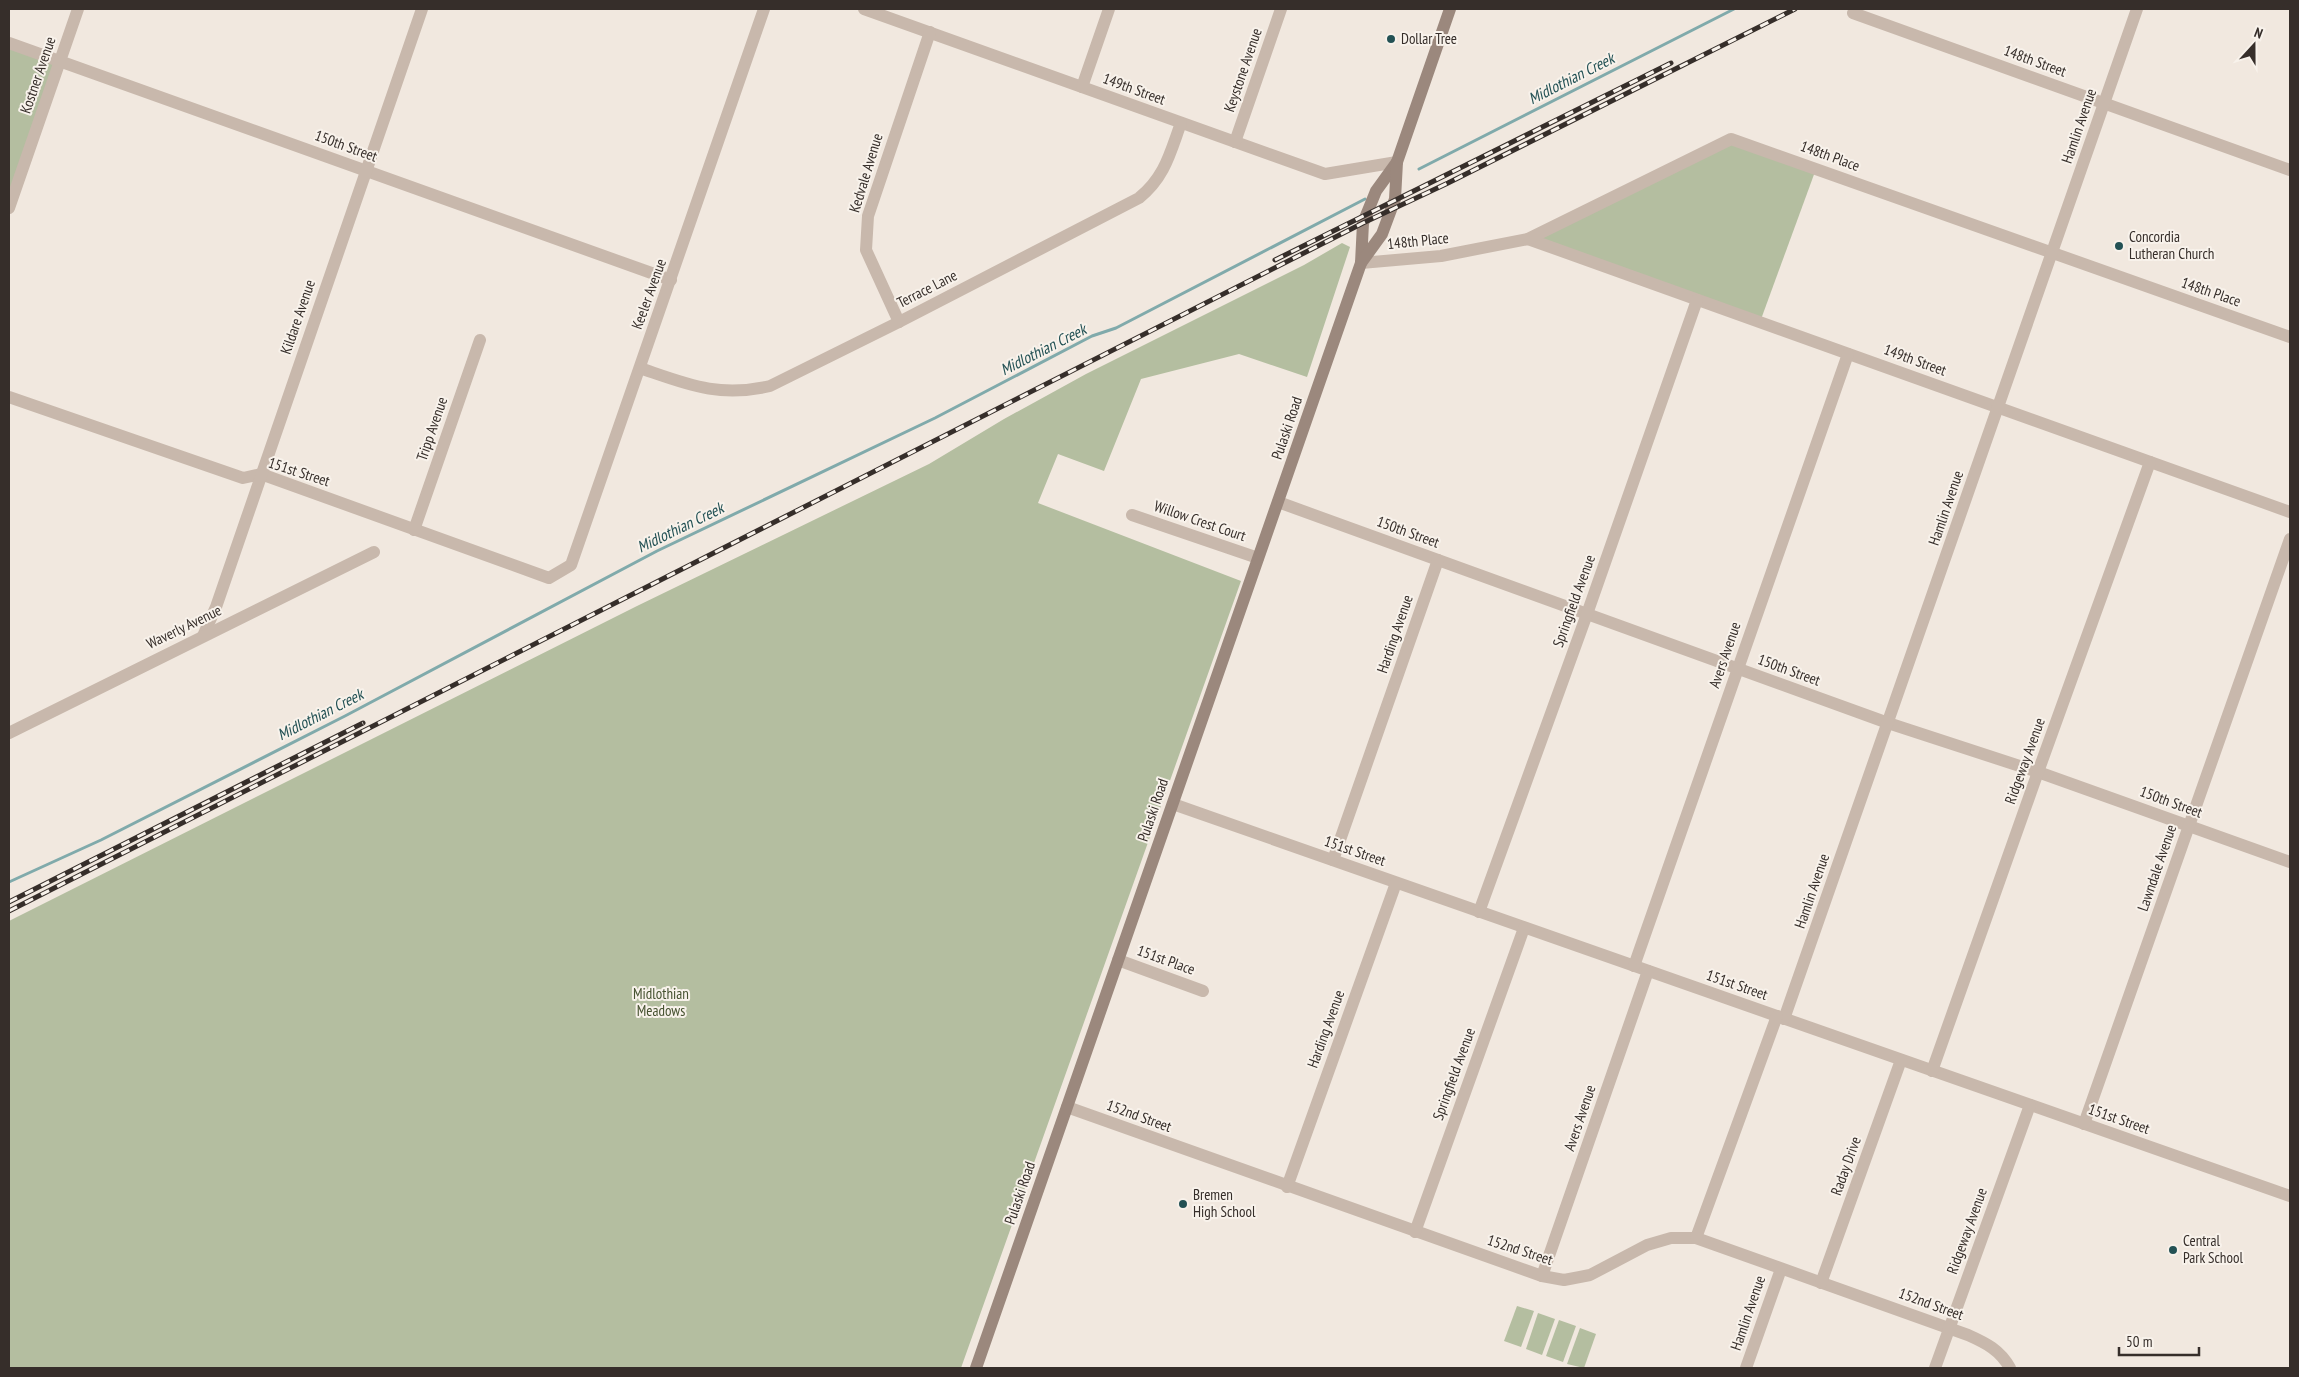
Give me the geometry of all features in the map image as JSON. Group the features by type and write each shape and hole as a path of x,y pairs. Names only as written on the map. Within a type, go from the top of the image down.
{"main road":[{"name":"Pulaski Road","path":"1361,263 1382,234 1395,199 1397,162 1450,9"},
{"name":"Pulaski Road","path":"976,1368 1361,263 1363,223 1376,191 1397,162"}],"street":[{"name":"Kostner Avenue","path":"9,208 78,9"},
{"name":"Kildare Avenue","path":"202,636 216,606 422,9"},
{"name":"Keeler Avenue","path":"550,578 572,565 764,9"},
{"name":"149th Street","path":"864,9 1325,174 1397,162"},
{"path":"1082,87 1110,9"},
{"name":"Keystone Avenue","path":"1235,142 1282,9"},
{"name":"Hamlin Avenue","path":"1696,1238 1780,1018 1888,723 2138,9"},
{"name":"148th Street","path":"1852,13 2290,170"},
{"name":"Kedvale Avenue","path":"899,322 866,250 868,216 930,32"},
{"name":"150th Street","path":"9,43 671,280"},
{"name":"Terrace Lane","path":"640,368 700,387 720,391 747,391 770,386 899,322 1139,198 1158,180 1181,123"},
{"name":"148th Place","path":"1361,263 1441,256 1528,239 1732,139 2290,337"},
{"name":"149th Street","path":"1528,239 2290,512"},
{"name":"Springfield Avenue","path":"1478,912 1587,614 1697,300"},
{"name":"Tripp Avenue","path":"414,530 480,340"},
{"name":"Avers Avenue","path":"1634,966 1848,354"},
{"name":"151st Street","path":"9,397 243,478 261,474 550,578"},
{"name":"Ridgeway Avenue","path":"1932,1071 2150,462"},
{"name":"150th Street","path":"1278,502 1888,723 2038,772 2290,862"},
{"name":"Willow Crest Court","path":"1132,515 1258,558"},
{"name":"Lawndale Avenue","path":"2084,1124 2290,539"},
{"name":"Waverly Avenue","path":"9,732 374,552"},
{"name":"Harding Avenue","path":"1333,860 1438,560"},
{"name":"151st Street","path":"1172,804 2290,1196"},
{"name":"Harding Avenue","path":"1287,1186 1396,882"},
{"name":"Springfield Avenue","path":"1415,1232 1524,928"},
{"name":"151st Place","path":"1118,960 1203,991"},
{"name":"Avers Avenue","path":"1542,1276 1648,971"},
{"name":"Raday Drive","path":"1821,1283 1901,1060"},
{"name":"Ridgeway Avenue","path":"1935,1368 2030,1105"},
{"name":"152nd Street","path":"1067,1108 1542,1276 1564,1280 1590,1275 1647,1245 1670,1238 1696,1238 1950,1328 1988,1344 1999,1353 2010,1368"},
{"name":"Hamlin Avenue","path":"1746,1368 1781,1269"}],"green space":[{"path":"9,43 60,62 9,208"},
{"path":"1731,139 1816,169 1760,322 1528,239"},
{"name":"Midlothian Meadows","path":"1342,243 1350,247 1307,377 1239,354 1141,379 1104,471 1058,454 1038,503 1241,581 961,1368 9,1368 9,921 637,606 929,464 1004,419 1086,374 1304,265"},
{"path":"1517,1306 1534,1311 1521,1347 1504,1341"},
{"path":"1538,1313 1555,1319 1542,1355 1526,1349"},
{"path":"1559,1320 1576,1326 1563,1362 1546,1356"},
{"path":"1580,1328 1596,1334 1584,1368 1567,1364"}],"waterway":[{"name":"Midlothian Creek","path":"1419,169 1734,9"},
{"name":"Midlothian Creek","path":"9,882 101,840 345,716 657,551 935,418 1092,336 1116,328 1365,199"}],"railway":[{"path":"9,911 1363,223 1448,183 1795,9"},
{"path":"1275,260 1671,63"},
{"path":"9,902 363,723"}],"place":[{"name":"Dollar Tree","path":"1391,39"},
{"name":"Concordia Lutheran Church","path":"2119,246"},
{"name":"Bremen High School","path":"1183,1204"},
{"name":"Central Park School","path":"2173,1250"}]}
